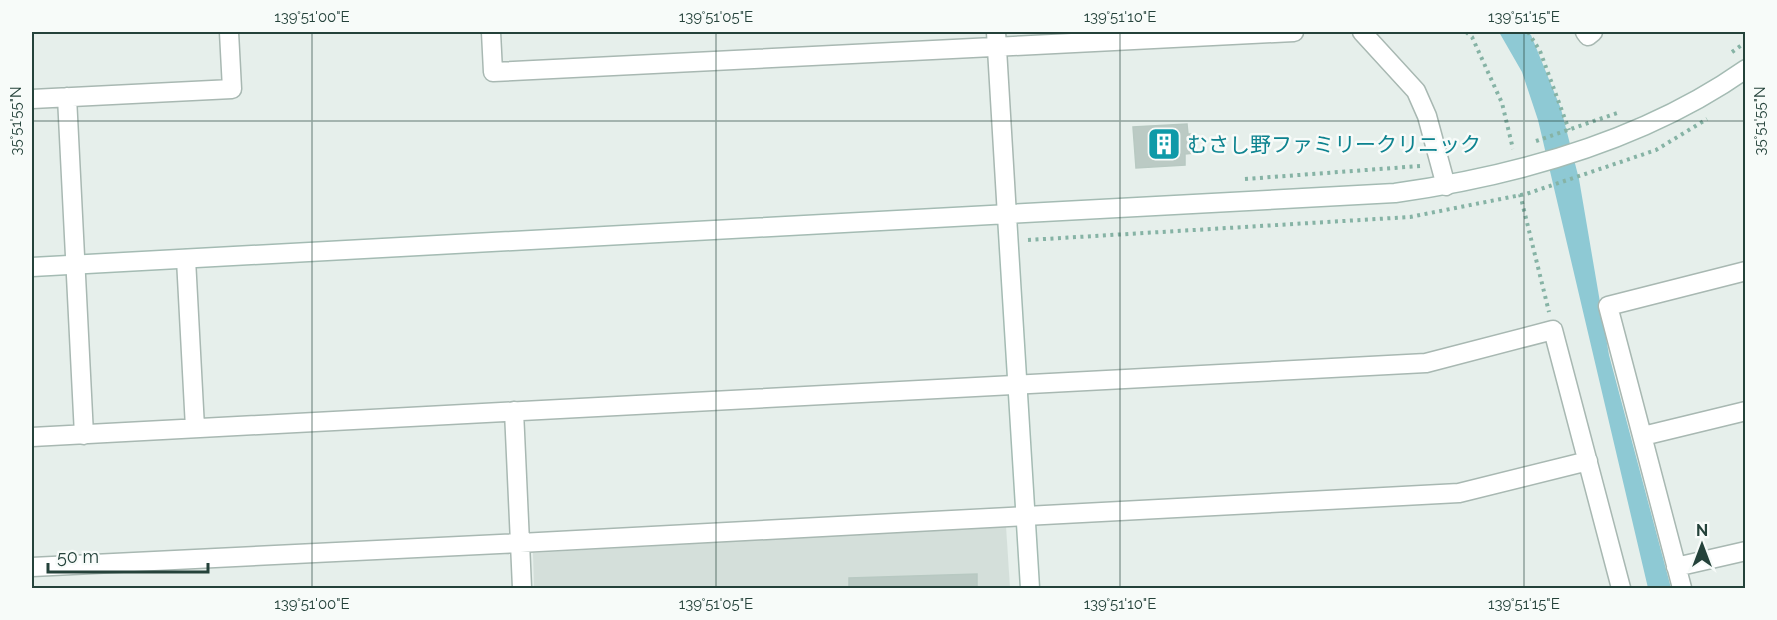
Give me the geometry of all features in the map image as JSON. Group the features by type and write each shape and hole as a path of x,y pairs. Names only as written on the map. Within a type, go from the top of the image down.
{"street":[{"path":"32,99 232,88 229,32"},
{"path":"491,32 493,72 997,39 1294,32"},
{"path":"1362,32 1416,91 1427,116 1446,186"},
{"path":"1584,32 1588,36 1593,32"},
{"path":"997,39 1030,588"},
{"path":"32,267 1343,197 1446,186 1514,172 1585,148 1713,92 1746,69"},
{"path":"67,97 84,435"},
{"path":"186,259 195,428"},
{"path":"1682,588 1608,306 1746,271"},
{"path":"32,437 1426,363 1553,330 1621,588"},
{"path":"514,411 522,588"},
{"path":"1643,436 1746,411"},
{"path":"32,567 1459,493 1588,461"},
{"path":"1676,567 1746,551"}],"path":[{"path":"1466,32 1472,37 1502,103 1513,148"},
{"path":"1528,32 1544,61 1568,131"},
{"path":"1730,54 1746,42"},
{"path":"1529,143 1629,109"},
{"path":"1514,172 1553,330"},
{"path":"1008,241 1410,217 1526,194 1577,176"}],"shaded area":[{"path":"1006,526 1010,588 534,588 533,553"}],"water":[{"path":"1499,32 1527,32 1531,35 1561,109 1579,179 1609,355 1671,588 1648,588 1538,120 1522,72"}],"building":[{"name":"むさし野ファミリークリニック","path":"1187,124 1188,134 1193,134 1194,153 1185,154 1185,165 1136,168 1133,127"},
{"path":"977,574 977,588 849,588 849,578"}],"place":[{"name":"むさし野ファミリークリニック","path":"1164,144"}]}
